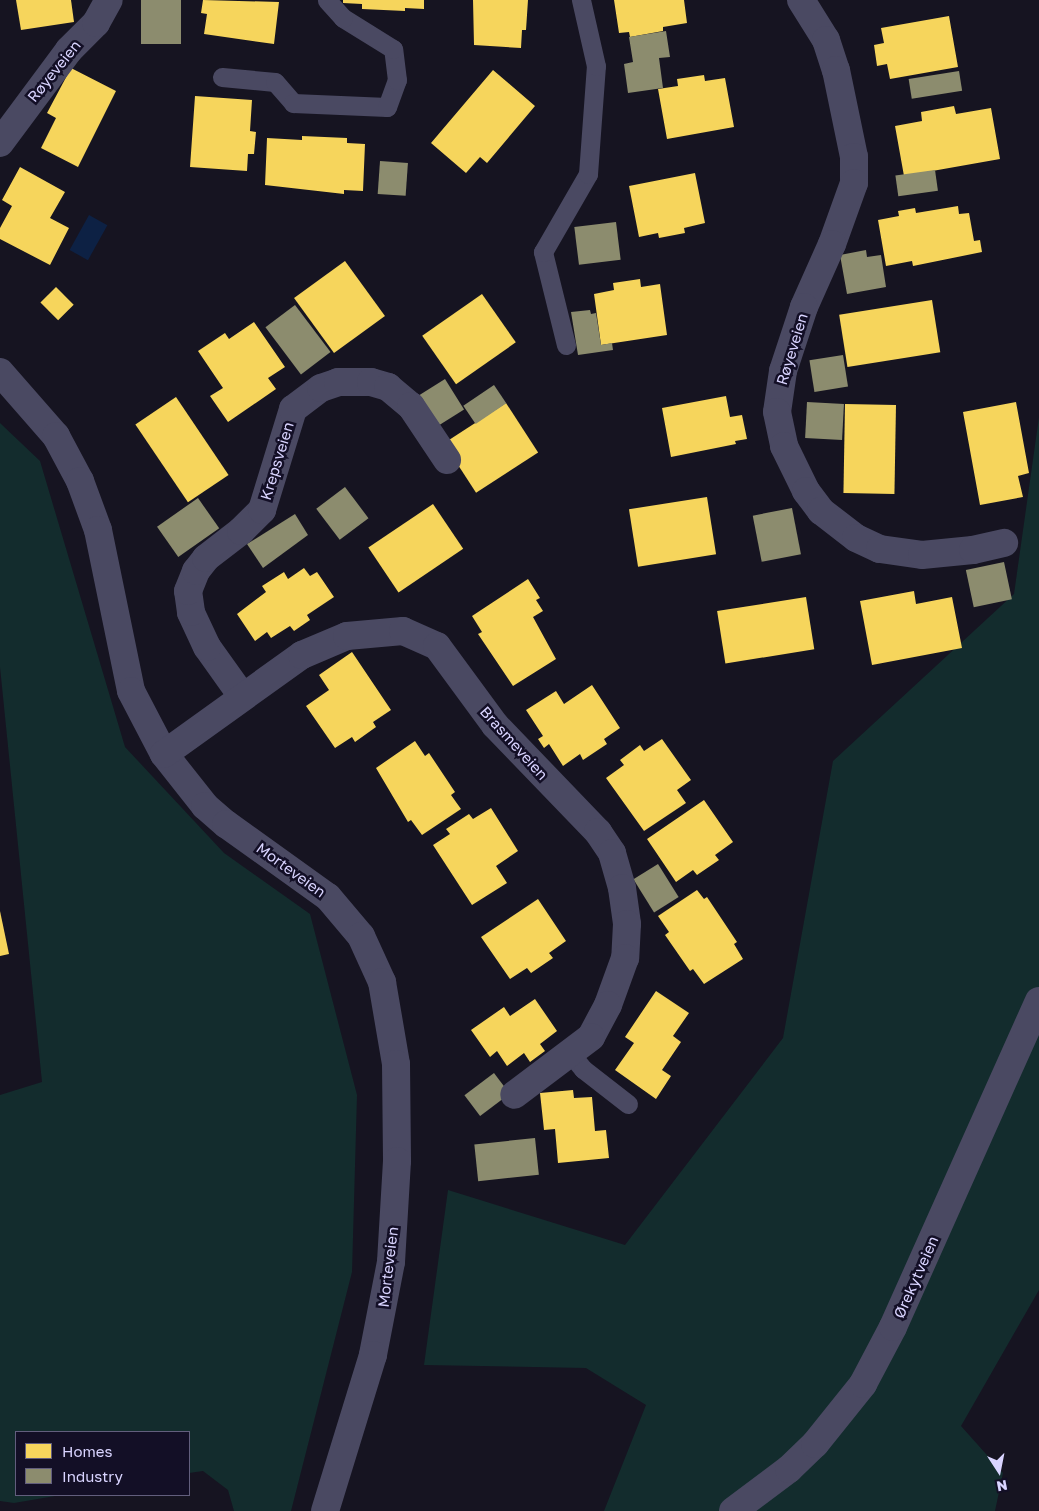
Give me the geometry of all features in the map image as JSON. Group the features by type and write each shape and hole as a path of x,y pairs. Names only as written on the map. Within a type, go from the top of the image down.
{"street":[{"name":"Røyeveien","path":"0,143 49,75 96,23 109,0"},
{"name":"Røyeveien","path":"801,0 826,40 836,70 854,157 854,183 832,244 804,307 783,372 777,412 784,446 806,492 837,525 864,542 898,553 922,555 973,550 1004,542"},
{"name":"Morteveien","path":"0,372 56,436 80,481 98,530 131,691 164,754 205,806 226,824 308,880 347,916 373,958 389,1009 396,1064 397,1152 390,1262 373,1355 325,1511"},
{"name":"Krepsveien","path":"242,696 207,647 191,612 188,591 196,571 206,558 241,531 262,510 293,409 321,388 338,382 371,382 388,388 411,406 447,460"},
{"name":"Brasmeveien","path":"164,754 242,696 302,656 347,636 403,631 437,646 495,725 598,832 612,853 627,924 625,958 608,1005 591,1037 514,1095"},
{"name":"Ørekytveien","path":"733,1511 796,1463 863,1384 893,1327 1039,1001"}],"lane":[{"path":"222,77 275,82 292,103 387,107 397,80 393,50 343,18 327,0"},
{"path":"566,345 543,252 588,174 596,66 581,0"},
{"path":"570,1052 584,1069 628,1104"}],"green space":[{"path":"1039,417 1039,1290 961,1426 1003,1473 995,1511 604,1511 646,1405 586,1368 424,1365 448,1190 625,1245 783,1038 833,761 1014,594"},
{"path":"0,423 40,461 125,747 224,853 310,914 357,1095 352,1272 291,1511 234,1511 228,1490 203,1471 190,1473 190,1431 15,1431 15,1496 55,1496 14,1503 0,1501 0,1095 42,1082 0,667"}],"water":[{"path":"89,215 107,225 88,260 70,250"}],"building: Homes":[{"path":"16,0 71,0 74,22 21,30"},
{"path":"203,0 279,2 274,44 204,34 207,14 201,13"},
{"path":"343,0 424,0 424,9 405,8 405,11 362,9 362,4 343,3"},
{"path":"473,0 528,0 526,30 522,30 521,48 474,45"},
{"path":"614,0 684,0 687,23 663,27 663,31 630,37 629,32 619,33"},
{"path":"949,16 958,67 890,79 887,64 877,66 874,45 884,43 881,28"},
{"path":"71,68 116,91 78,167 41,148 56,118 47,113"},
{"path":"493,70 535,106 487,163 480,157 466,173 431,143"},
{"path":"704,75 705,81 725,78 734,127 667,139 658,89 678,86 677,79"},
{"path":"195,96 252,100 250,131 256,132 254,154 248,154 247,171 190,167"},
{"path":"954,106 956,114 991,108 1000,159 904,176 895,126 922,121 921,112"},
{"path":"302,136 347,138 347,143 365,144 363,191 344,190 344,194 265,185 267,138 302,140"},
{"path":"20,167 65,192 50,218 69,228 50,265 0,239 0,228 12,206 2,200"},
{"path":"695,173 705,223 684,228 685,233 659,238 658,233 639,237 629,186"},
{"path":"958,206 959,214 969,213 974,241 980,240 982,252 913,266 912,261 886,266 878,220 899,216 898,211 915,208 916,213"},
{"path":"345,261 385,316 334,353 294,298"},
{"path":"640,279 641,287 660,284 667,335 601,345 594,294 614,290 613,283"},
{"path":"56,287 74,305 58,320 40,303"},
{"path":"482,294 516,342 456,384 422,336"},
{"path":"932,300 940,352 847,367 839,315"},
{"path":"254,322 285,367 268,378 276,389 228,422 210,396 223,388 198,351 225,333 229,339"},
{"path":"726,396 730,417 742,415 747,439 735,441 736,444 671,457 662,408"},
{"path":"176,397 229,475 188,502 135,424"},
{"path":"1016,402 1029,473 1018,476 1023,497 980,505 963,412"},
{"path":"506,403 538,452 476,493 444,443"},
{"path":"845,404 896,405 894,494 843,493"},
{"path":"707,497 716,554 638,567 629,509"},
{"path":"433,504 463,549 399,592 368,548"},
{"path":"304,568 310,576 317,572 334,597 307,615 310,620 294,631 290,626 271,638 267,632 255,641 237,614 266,592 262,586 284,572 288,579"},
{"path":"528,579 540,598 536,600 543,611 533,617 556,659 513,686 478,634 482,632 472,616"},
{"path":"914,591 916,604 952,597 962,648 872,665 860,601"},
{"path":"806,597 814,649 725,663 717,611"},
{"path":"352,652 391,710 373,722 376,727 355,742 352,737 335,748 306,706 329,690 319,675"},
{"path":"592,685 620,728 604,739 607,744 583,760 580,754 563,766 549,744 544,748 538,739 543,736 526,710 556,691 564,704"},
{"path":"662,739 691,780 677,790 686,803 644,831 606,778 624,765 620,760 640,745 644,751"},
{"path":"415,741 425,756 429,753 455,792 451,795 461,809 422,835 411,820 408,822 376,768"},
{"path":"704,800 733,842 715,855 719,860 697,875 693,870 676,882 647,839"},
{"path":"491,808 518,851 496,866 507,883 472,905 433,845 450,834 446,829 469,814 473,819"},
{"path":"697,890 704,899 707,897 737,942 734,944 743,959 704,984 693,969 690,971 665,935 669,932 658,916"},
{"path":"538,899 566,941 549,953 553,958 531,973 527,968 510,979 481,937"},
{"path":"0,911 9,954 0,956"},
{"path":"656,991 689,1013 673,1036 681,1042 662,1070 671,1076 656,1099 615,1070 634,1043 625,1037"},
{"path":"535,999 557,1031 540,1044 545,1051 530,1062 524,1053 507,1066 497,1051 490,1057 471,1030 504,1007 510,1016"},
{"path":"573,1090 574,1098 592,1097 595,1131 606,1130 609,1158 558,1163 555,1129 544,1130 540,1093"}],"building: Industry":[{"path":"141,0 181,0 181,44 141,44"},
{"path":"666,31 670,57 659,58 663,88 628,93 624,64 633,62 629,37"},
{"path":"959,71 962,91 912,99 909,79"},
{"path":"380,161 408,163 406,196 378,194"},
{"path":"935,170 938,191 898,196 895,176"},
{"path":"616,222 621,260 579,265 574,227"},
{"path":"866,250 867,257 881,255 886,287 847,294 840,255"},
{"path":"295,305 331,352 301,374 265,327"},
{"path":"590,310 591,314 596,313 601,345 612,343 613,350 578,355 571,312"},
{"path":"843,355 848,387 814,392 809,360"},
{"path":"445,379 464,410 432,430 413,399"},
{"path":"494,385 506,403 476,424 463,406"},
{"path":"807,402 844,404 842,440 805,438"},
{"path":"345,487 368,518 340,540 316,509"},
{"path":"198,498 219,528 178,557 157,527"},
{"path":"792,508 801,554 762,562 753,516"},
{"path":"295,514 308,535 263,568 247,544"},
{"path":"1004,562 1012,599 974,607 966,570"},
{"path":"658,864 679,897 654,912 633,879"},
{"path":"494,1073 510,1094 480,1116 464,1095"},
{"path":"535,1138 539,1175 478,1181 474,1144"}]}
